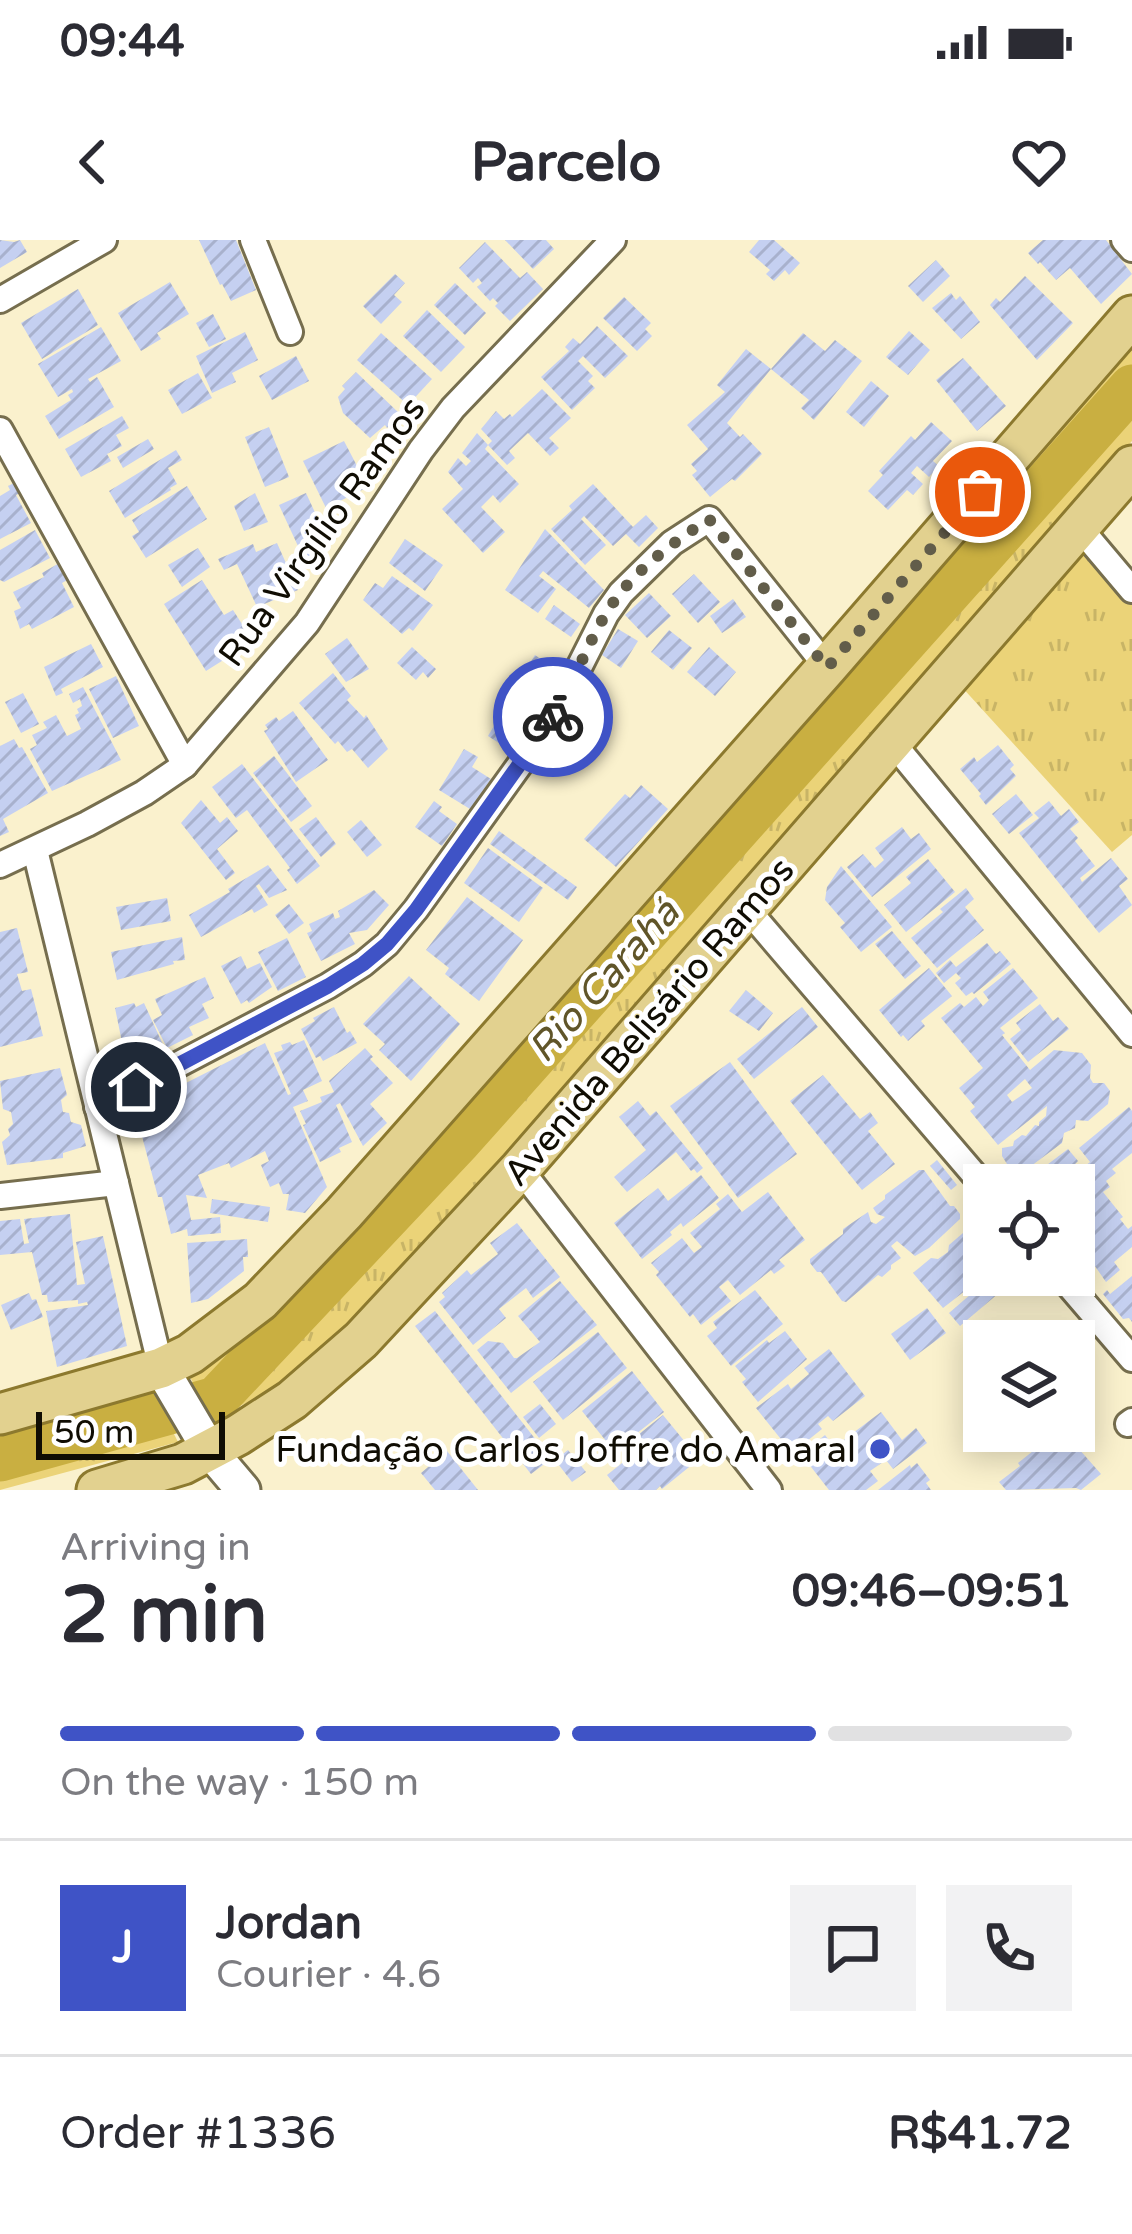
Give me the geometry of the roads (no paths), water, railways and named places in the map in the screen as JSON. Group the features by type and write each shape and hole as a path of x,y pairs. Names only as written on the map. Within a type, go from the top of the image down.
{"main road":[{"path":"0,1414 168,1380 190,1354 260,1301 827,668 1132,316"},
{"name":"Avenida Belisário Ramos","path":"97,1490 167,1469 204,1441 262,1421 327,1372 406,1294 1132,466"},
{"path":"168,1380 204,1441 243,1490"}],"street":[{"path":"0,300 104,240"},
{"path":"253,240 290,332"},
{"name":"Rua Virgílio Ramos","path":"0,865 144,794 185,765 307,623 453,408 613,240"},
{"path":"1124,240 1132,249"},
{"path":"0,430 185,765"},
{"path":"97,1107 328,986 387,944 554,717 621,592 672,543 709,519 827,668"},
{"path":"1078,526 1132,590"},
{"path":"892,742 1132,1034"},
{"path":"34,850 168,1380"},
{"path":"746,908 965,1164"},
{"path":"520,1169 769,1490"},
{"path":"0,1196 116,1183"},
{"path":"1078,1296 1132,1359"}],"waterway":[{"name":"Rio Carahá","path":"0,1459 216,1399 459,1141 1132,387"}],"place":[{"name":"Fundação Carlos Joffre do Amaral","path":"880,1449"}]}
